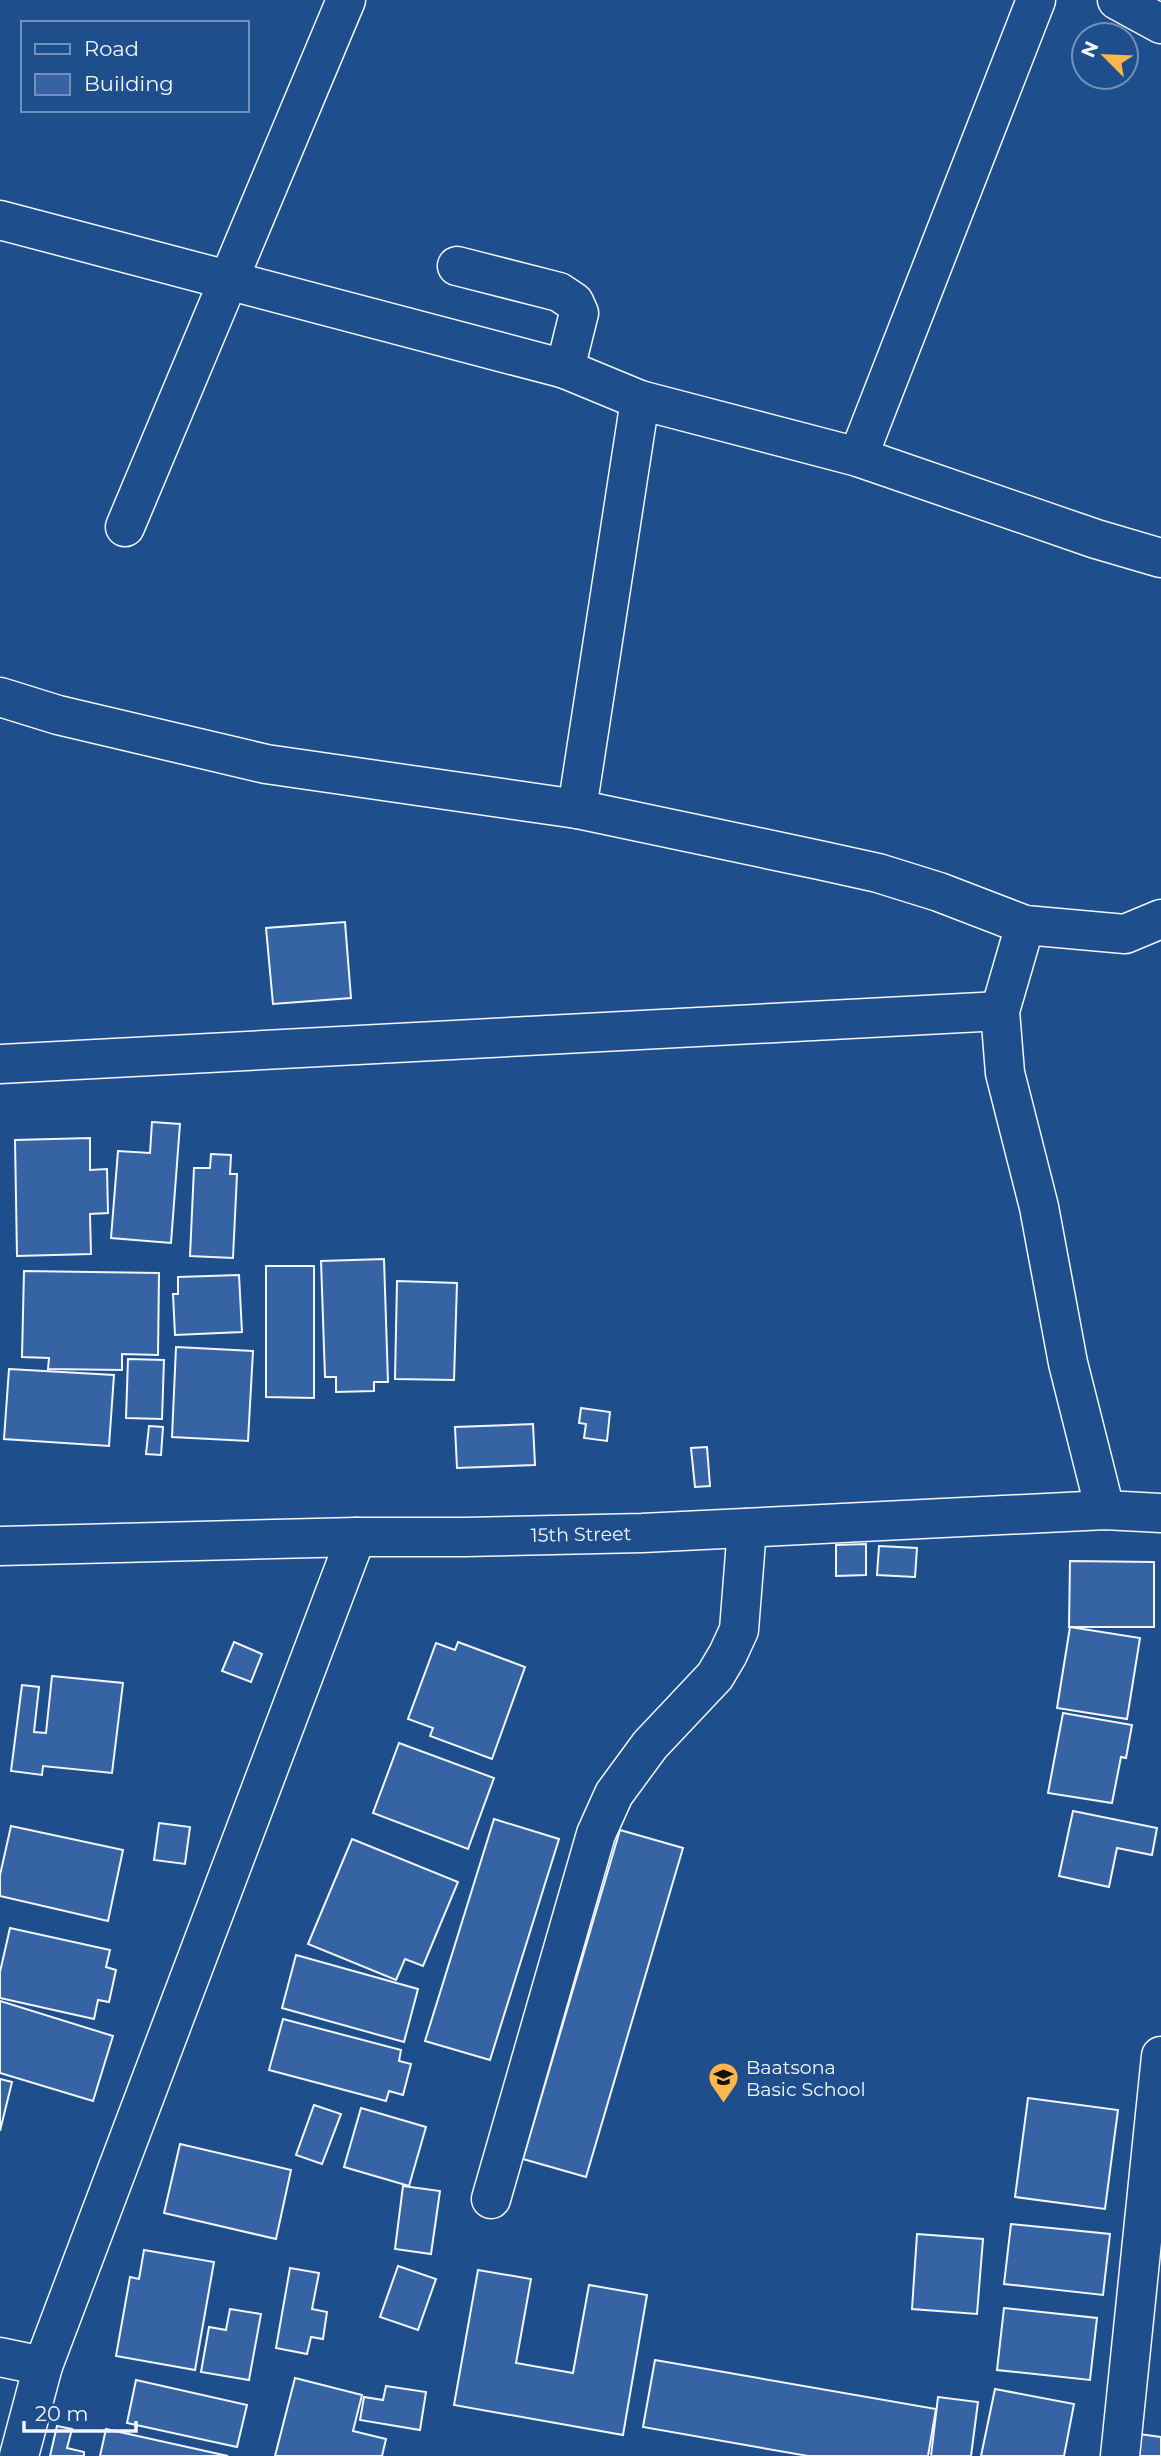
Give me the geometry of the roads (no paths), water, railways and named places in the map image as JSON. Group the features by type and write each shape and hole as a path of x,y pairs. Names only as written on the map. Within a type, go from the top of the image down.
{"street":[{"path":"125,527 346,0"},
{"path":"858,457 1036,0"},
{"path":"1117,0 1161,24"},
{"path":"0,220 565,369 640,400 858,457 1096,540 1161,558"},
{"path":"457,266 559,292 574,302 579,313 565,369"},
{"path":"577,809 640,400"},
{"path":"0,697 58,715 266,764 577,809 878,873 939,892 1025,925 1125,934 1161,919"},
{"path":"1025,925 1000,1011 1005,1073 1039,1207 1068,1363 1105,1510"},
{"path":"0,1064 1000,1011"},
{"name":"15th Street","path":"0,1546 356,1537 465,1537 747,1528 1105,1510 1161,1513"},
{"path":"491,2199 596,1834 614,1794 650,1745 715,1676 728,1654 739,1630 747,1528"},
{"path":"19,2456 43,2365 356,1537"},
{"path":"1120,2456 1161,2056"},
{"path":"0,2357 43,2365"}],"place":[{"name":"Baatsona Basic School","path":"723,2105"}]}
